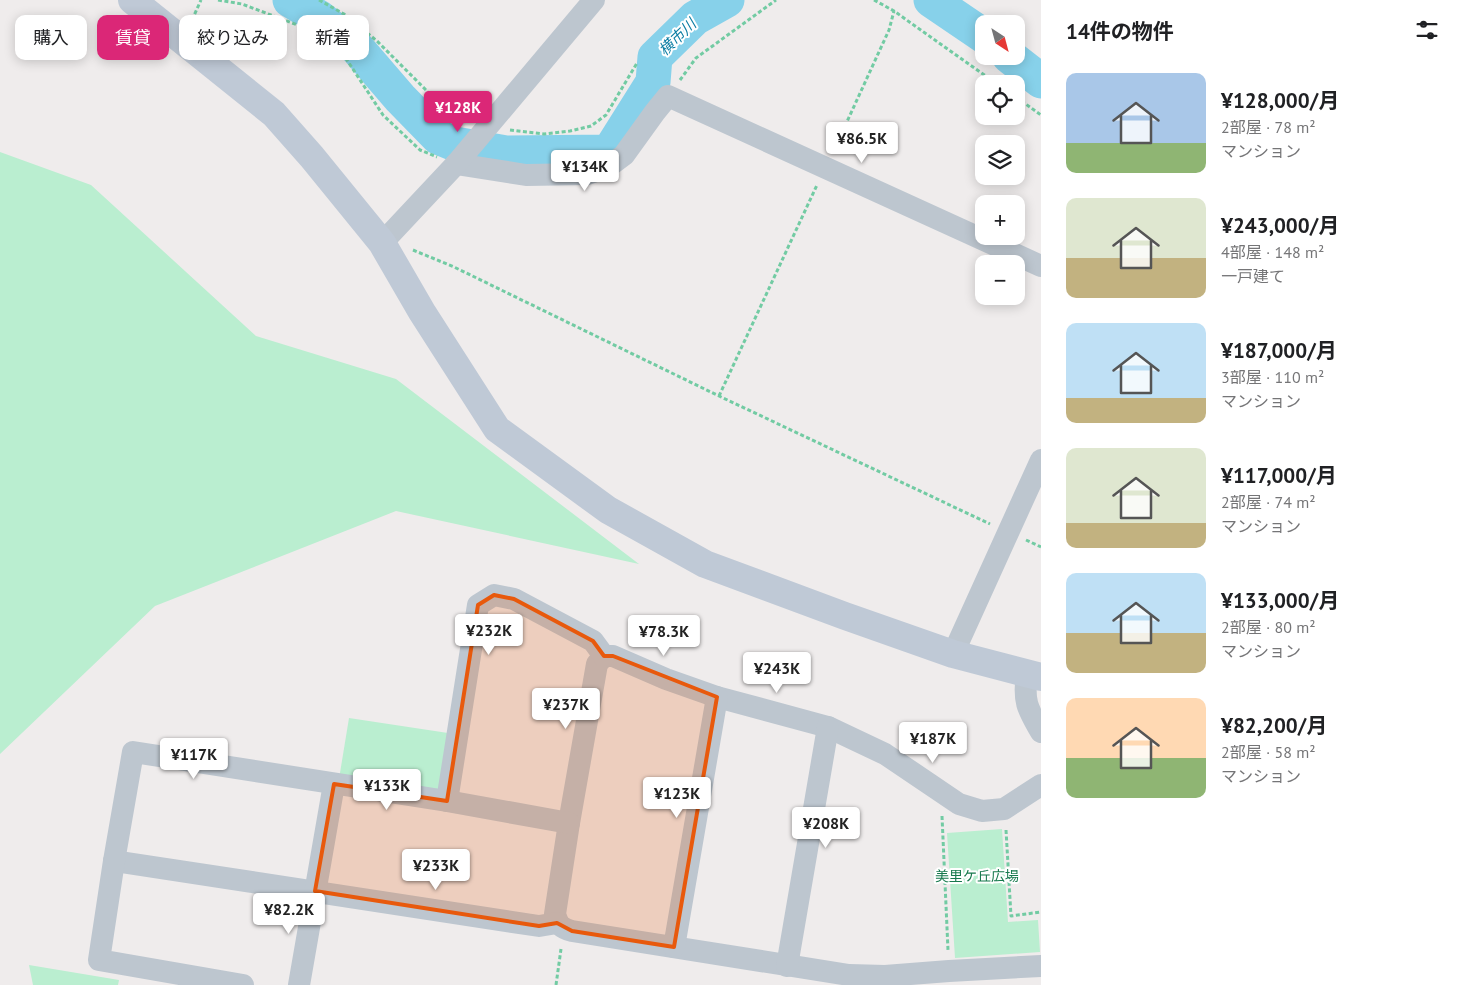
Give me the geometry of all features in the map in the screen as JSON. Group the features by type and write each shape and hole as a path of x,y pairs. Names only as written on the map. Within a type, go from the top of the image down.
{"street":[{"path":"132,0 274,114 383,242 422,312 497,429 608,510 705,564 953,654 1034,675 1024,693 1028,710 1041,732"},
{"path":"383,242 456,164 594,0"},
{"path":"456,164 526,174 587,174 608,167 624,155 668,96 1041,266"},
{"path":"953,654 1041,460"},
{"path":"447,801 478,605 494,595 514,599 593,641 604,656"},
{"path":"604,656 613,656 717,697 828,727 886,754 959,804 982,811 1004,809 1041,785"},
{"path":"560,926 555,914 569,823 598,664 604,656"},
{"path":"674,947 717,697"},
{"path":"787,966 828,727"},
{"path":"242,985 99,960 133,752 447,801 569,823"},
{"path":"299,985 334,784"},
{"path":"114,861 539,926 560,926 674,947 849,975 885,976 1041,966"}],"path":[{"path":"218,0 242,4 308,29 325,38 345,57 383,115 405,137 420,150 456,164"},
{"path":"319,0 344,14 377,41 438,102 451,111 487,127 544,134 591,126 606,115 637,63"},
{"path":"668,96 696,58 776,0"},
{"path":"874,0 894,10 984,75"},
{"path":"719,396 825,168 856,106 889,30 894,10"},
{"path":"1025,103 1041,115"},
{"path":"383,242 410,249 454,268 719,396 1041,547"},
{"path":"940,791 949,971"},
{"path":"1004,809 1011,916 1041,912"},
{"path":"556,985 560,926"}],"highlighted area":[{"path":"494,595 514,599 593,641 604,656 613,656 717,697 674,947 572,931 557,923 539,926 315,891 334,784 447,801 478,605"}],"green space":[{"path":"0,152 91,185 256,336 396,379 639,564 396,511 155,606 0,754"},
{"path":"349,718 448,733 438,794 339,779"},
{"name":"美里ケ丘広場","path":"1002,829 1008,922 1038,920 1040,952 955,958 947,833"},
{"path":"29,965 119,980 118,985 33,985"}],"waterway":[{"name":"横市川","path":"290,0 320,18 357,48 400,98 438,137 455,144 506,153 609,152 653,82 655,57 695,18 727,0"},
{"name":"横市川","path":"931,0 975,30"},
{"name":"横市川","path":"1021,65 1041,81"}]}
